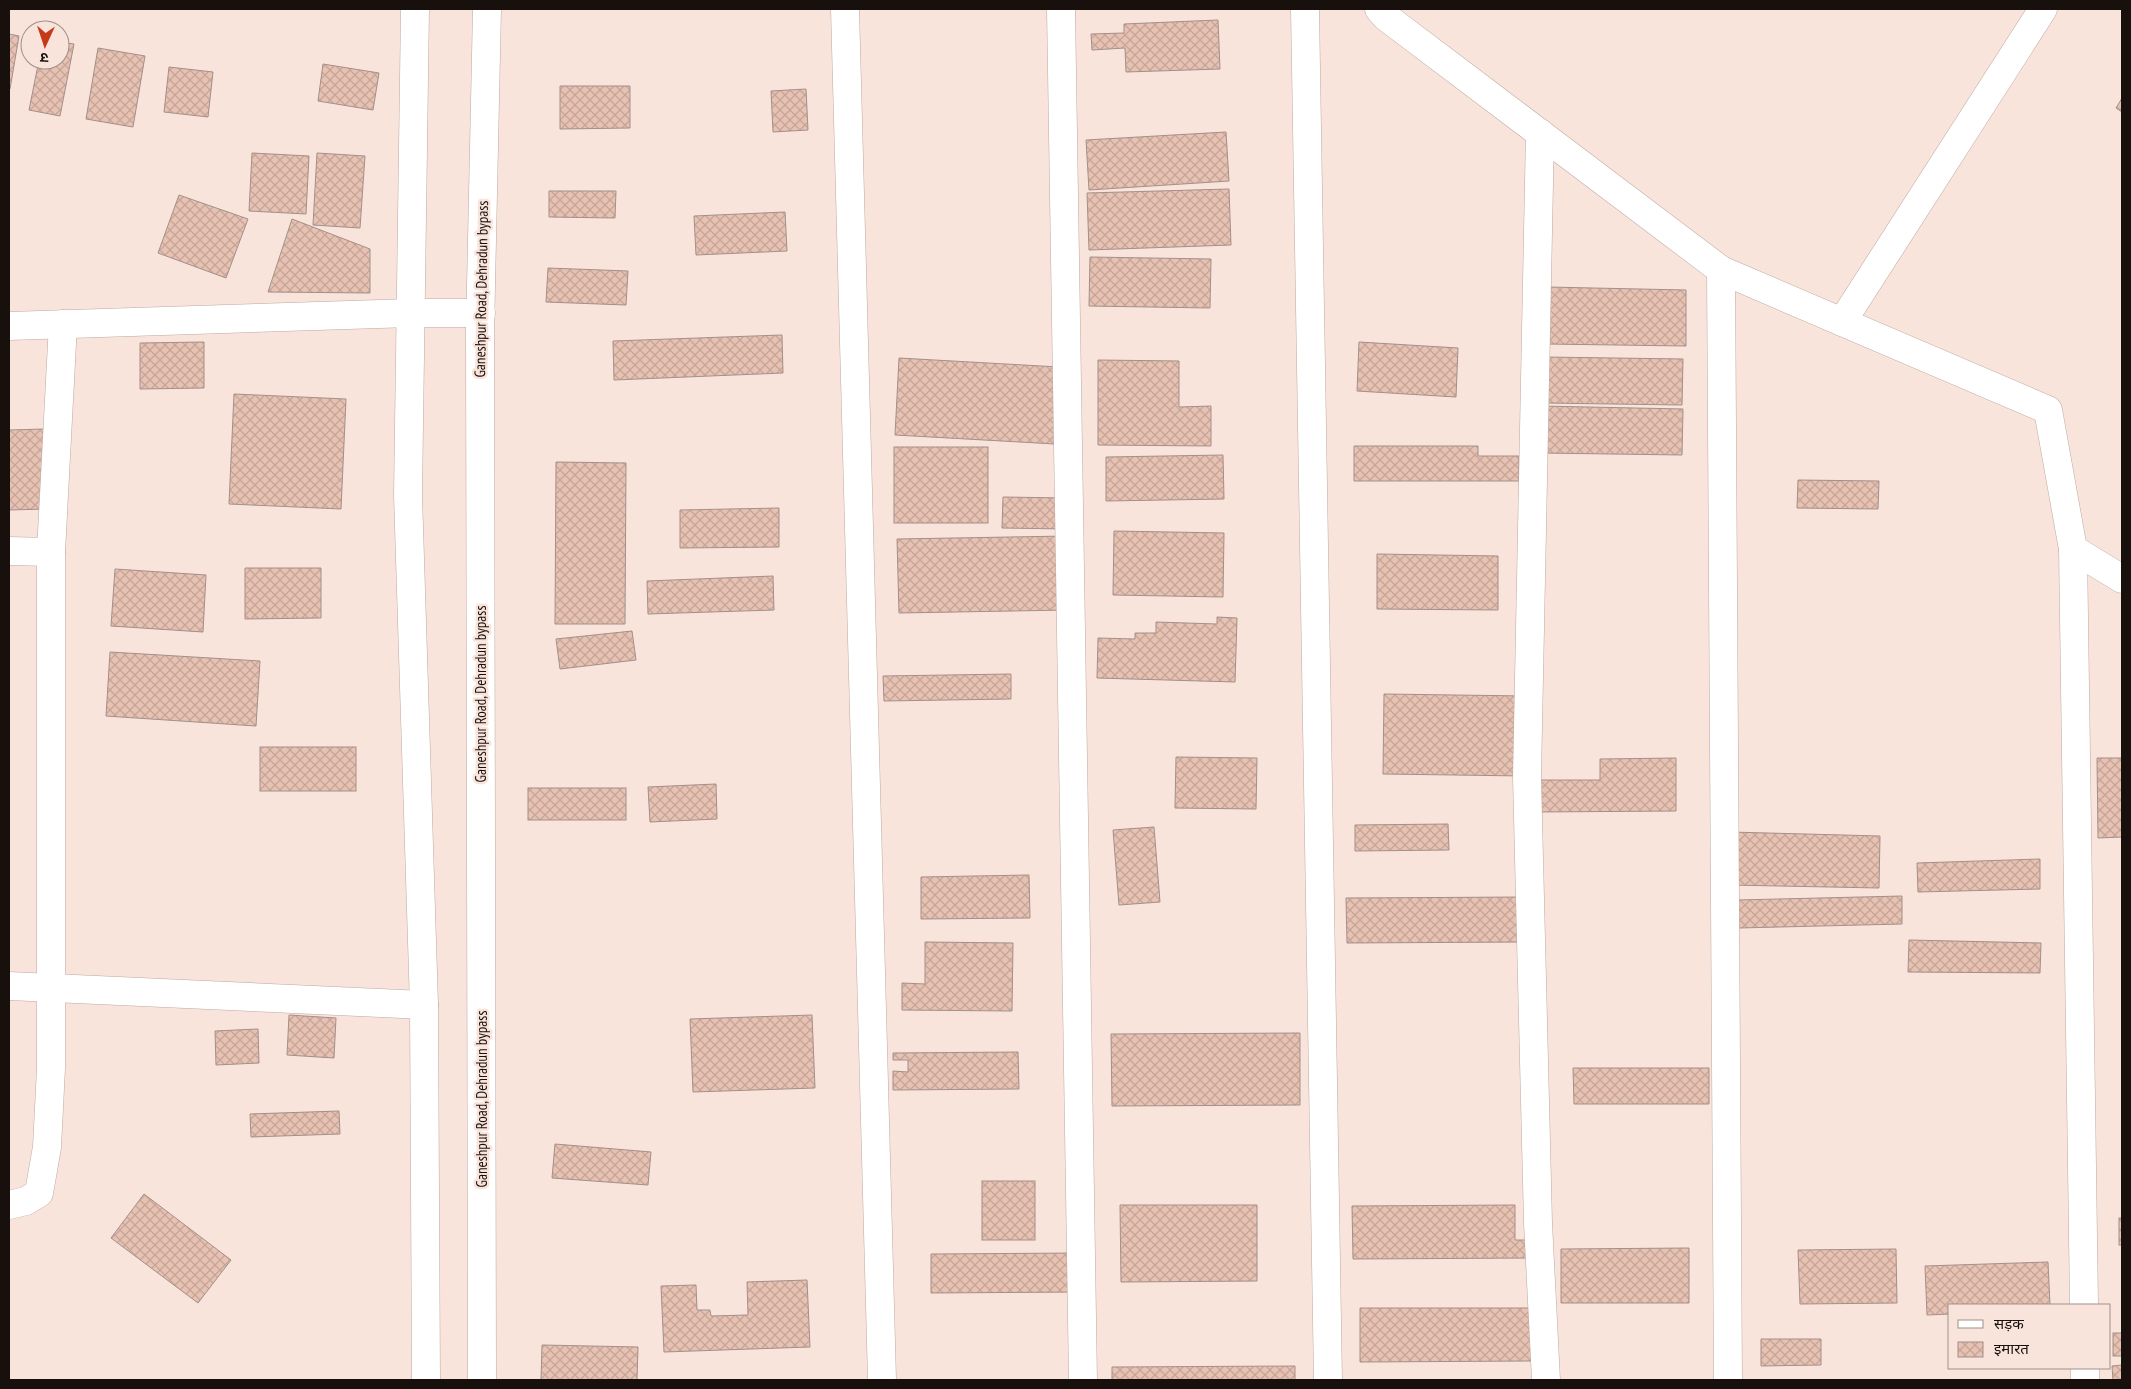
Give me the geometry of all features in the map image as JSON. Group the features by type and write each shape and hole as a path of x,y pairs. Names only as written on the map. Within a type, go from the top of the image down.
{"street":[{"path":"415,9 408,495 424,1006 426,1380"},
{"name":"Ganeshpur Road, Dehradun bypass","path":"482,1380 481,314 487,9"},
{"path":"844,9 882,1380"},
{"path":"1061,9 1083,1380"},
{"path":"1305,9 1328,1380"},
{"path":"1379,9 1386,17 1721,270 2048,410 2073,549 2084,1304"},
{"path":"1842,322 2043,9"},
{"path":"1540,133 1528,777 1538,1223 1546,1380"},
{"path":"1721,270 1728,1380"},
{"path":"9,326 411,313 481,314"},
{"path":"9,1206 26,1201 39,1193 47,1147 52,989 51,552 62,324"},
{"path":"2073,549 2122,579"},
{"path":"9,551 51,552"},
{"path":"9,986 424,1006"}],"building":[{"path":"1218,20 1220,69 1126,72 1125,48 1092,50 1091,34 1124,33 1124,24"},
{"path":"9,34 19,36 10,89 9,88"},
{"path":"70,43 74,44 70,65"},
{"path":"98,48 145,56 133,127 86,119"},
{"path":"323,64 379,73 373,110 318,101"},
{"path":"169,67 213,72 208,117 164,112"},
{"path":"37,70 69,70 60,116 29,110"},
{"path":"560,86 630,86 630,128 560,129"},
{"path":"806,89 808,130 773,132 771,91"},
{"path":"2122,98 2122,112 2116,108"},
{"path":"1226,132 1229,181 1089,190 1086,140"},
{"path":"252,153 309,156 306,214 249,211"},
{"path":"317,153 365,156 360,228 313,225"},
{"path":"1229,189 1231,245 1089,250 1087,193"},
{"path":"549,191 616,191 615,218 549,217"},
{"path":"179,195 248,219 226,278 158,253"},
{"path":"785,212 787,251 696,255 694,216"},
{"path":"292,219 370,249 370,293 268,292"},
{"path":"1090,257 1211,259 1210,308 1089,306"},
{"path":"548,268 628,271 626,305 546,302"},
{"path":"1547,287 1686,290 1686,346 1546,344"},
{"path":"782,335 783,373 614,380 613,341"},
{"path":"204,342 204,388 140,389 140,343"},
{"path":"1359,342 1458,348 1456,397 1357,391"},
{"path":"1544,357 1683,359 1682,405 1543,403"},
{"path":"899,358 1059,367 1055,444 895,435"},
{"path":"1098,360 1179,361 1179,407 1211,406 1211,446 1098,445"},
{"path":"234,394 346,399 341,509 229,504"},
{"path":"1541,406 1683,409 1682,455 1540,453"},
{"path":"44,429 46,509 9,510 9,430"},
{"path":"1354,446 1478,446 1478,456 1519,456 1519,481 1354,481"},
{"path":"894,447 988,447 988,523 894,523"},
{"path":"1223,455 1224,499 1106,501 1106,457"},
{"path":"556,462 626,463 625,624 555,624"},
{"path":"1798,480 1879,481 1878,509 1797,508"},
{"path":"1003,497 1066,498 1066,529 1002,528"},
{"path":"779,508 779,547 680,548 680,510"},
{"path":"1114,531 1224,533 1223,597 1113,595"},
{"path":"1067,536 1068,610 899,613 897,539"},
{"path":"1377,554 1498,556 1498,610 1377,609"},
{"path":"245,568 321,568 321,618 245,619"},
{"path":"115,569 206,575 203,632 111,626"},
{"path":"773,576 774,610 648,614 647,581"},
{"path":"1217,617 1237,618 1235,682 1097,678 1098,638 1135,639 1135,633 1156,633 1156,622 1217,624"},
{"path":"632,631 636,660 560,669 556,639"},
{"path":"110,652 260,661 256,726 106,716"},
{"path":"1011,674 1011,699 884,701 883,676"},
{"path":"1384,694 1525,696 1524,776 1383,774"},
{"path":"260,747 356,747 356,791 260,791"},
{"path":"1176,757 1257,758 1256,809 1175,808"},
{"path":"1676,758 1676,811 1535,812 1535,780 1600,780 1600,759"},
{"path":"2097,758 2122,758 2122,837 2098,838"},
{"path":"716,784 717,819 650,822 648,787"},
{"path":"528,788 626,788 626,820 528,820"},
{"path":"1448,824 1449,850 1355,851 1355,825"},
{"path":"1154,827 1160,902 1119,905 1113,830"},
{"path":"1730,832 1880,836 1879,888 1729,885"},
{"path":"2040,859 2040,889 1918,892 1917,863"},
{"path":"1029,875 1030,918 921,919 921,877"},
{"path":"1902,896 1902,924 1739,928 1738,900"},
{"path":"1524,897 1524,942 1347,943 1346,898"},
{"path":"1909,940 2041,943 2040,973 1908,972"},
{"path":"925,942 1013,943 1012,1011 902,1010 902,983 925,984"},
{"path":"289,1015 336,1018 334,1058 287,1055"},
{"path":"812,1015 815,1088 693,1092 690,1019"},
{"path":"258,1029 259,1063 216,1065 215,1031"},
{"path":"1300,1033 1300,1105 1112,1106 1111,1034"},
{"path":"1018,1052 1019,1089 893,1090 893,1071 908,1072 908,1060 893,1060 893,1053"},
{"path":"1573,1068 1709,1068 1709,1104 1574,1104"},
{"path":"339,1111 340,1134 251,1137 250,1114"},
{"path":"555,1144 651,1152 648,1185 552,1178"},
{"path":"982,1181 1035,1181 1035,1240 982,1240"},
{"path":"144,1194 231,1260 198,1303 111,1238"},
{"path":"1120,1205 1257,1205 1257,1281 1121,1282"},
{"path":"1515,1205 1515,1240 1535,1240 1535,1258 1353,1259 1352,1206"},
{"path":"2119,1218 2122,1218 2122,1245 2119,1245"},
{"path":"1689,1248 1689,1303 1561,1303 1561,1249"},
{"path":"1896,1249 1897,1303 1800,1304 1798,1250"},
{"path":"1079,1253 1079,1292 931,1293 931,1254"},
{"path":"2048,1262 2050,1304 1948,1304 1948,1314 1927,1315 1925,1266"},
{"path":"807,1280 810,1347 664,1352 661,1286 696,1285 697,1310 710,1310 711,1316 748,1315 747,1282"},
{"path":"1360,1308 1532,1308 1532,1361 1360,1362"},
{"path":"2113,1333 2122,1333 2122,1356 2113,1356"},
{"path":"1761,1339 1821,1339 1821,1365 1761,1366"},
{"path":"542,1345 638,1347 637,1380 541,1380"},
{"path":"2122,1365 2122,1380 2113,1380 2112,1366"},
{"path":"1295,1366 1295,1380 1112,1380 1112,1367"}]}
